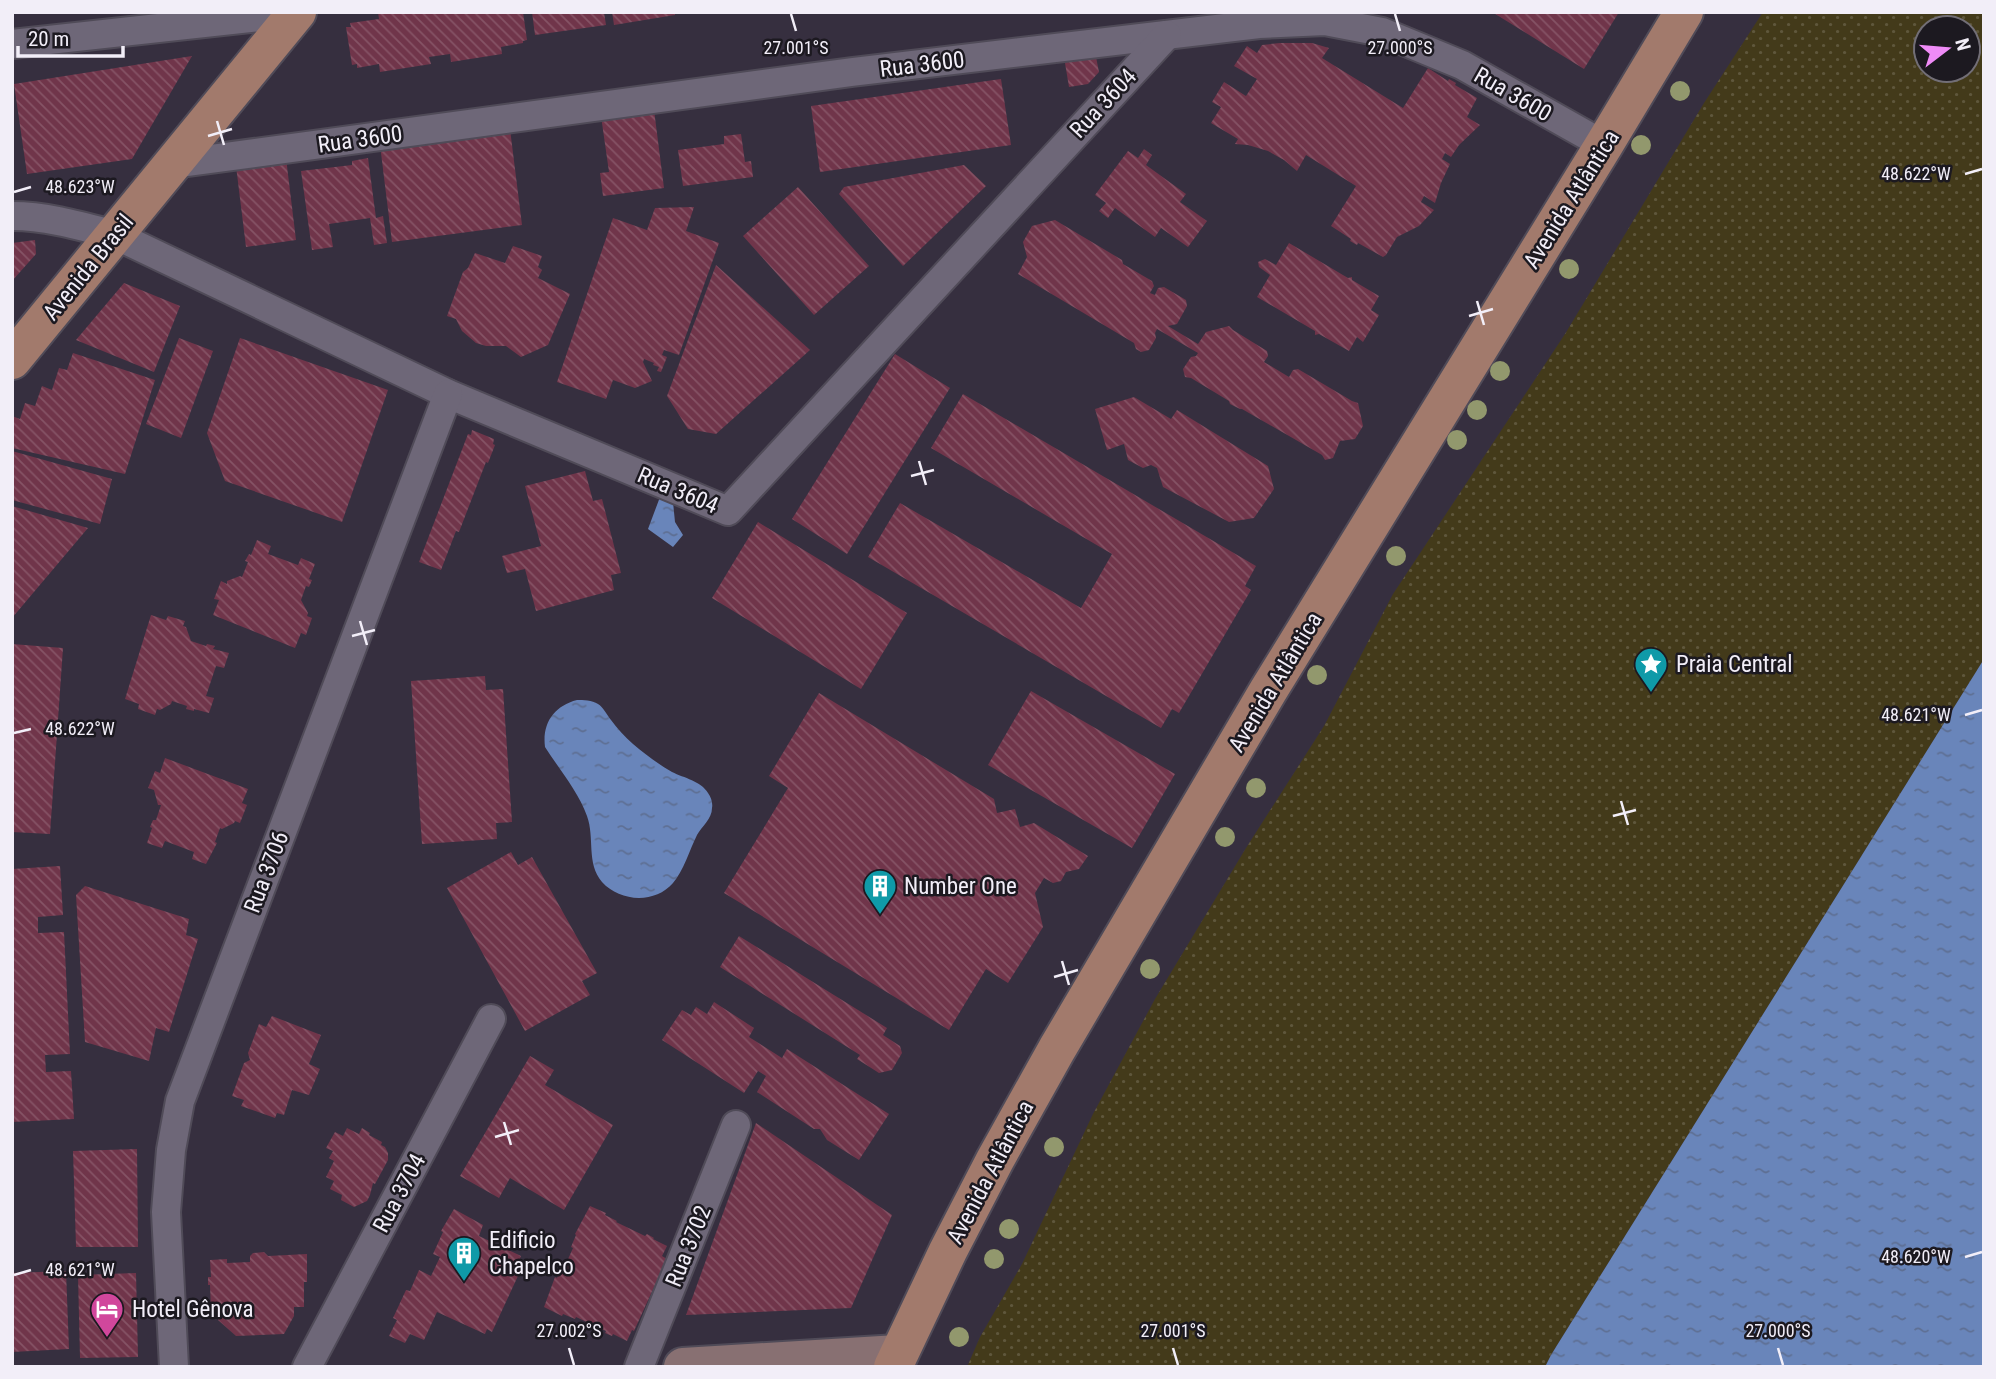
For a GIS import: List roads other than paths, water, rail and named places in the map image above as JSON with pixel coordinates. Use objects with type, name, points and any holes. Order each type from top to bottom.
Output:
[{"type":"main road","name":"Avenida Atlântica","points":[[896,1361],[989,1171],[1057,1049],[1268,691],[1684,12]]},
{"type":"main road","name":"Avenida Brasil","points":[[12,360],[296,13]]},
{"type":"main road","points":[[683,1367],[896,1361]]},
{"type":"street","points":[[12,44],[296,13]]},
{"type":"street","name":"Rua 3600","points":[[173,164],[852,72],[1259,24],[1325,21],[1382,32],[1462,65],[1604,145]]},
{"type":"street","name":"Rua 3604","points":[[12,216],[33,216],[115,235],[447,394],[728,511],[1167,35]]},
{"type":"street","name":"Rua 3706","points":[[174,1367],[166,1212],[171,1150],[180,1101],[447,394]]},
{"type":"street","name":"Rua 3704","points":[[307,1367],[491,1019]]},
{"type":"street","name":"Rua 3702","points":[[639,1367],[736,1125]]},
{"type":"water","points":[[660,497],[673,502],[675,522],[683,535],[673,547],[648,529]]},
{"type":"water","points":[[1984,659],[1984,1367],[1545,1367],[1551,1355]]},
{"type":"water","points":[[577,700],[598,704],[633,744],[667,769],[701,786],[711,798],[710,816],[697,835],[680,873],[666,890],[657,895],[638,898],[618,894],[609,889],[597,875],[592,859],[587,816],[545,747],[546,730],[551,717],[562,706]]},
{"type":"place","name":"Praia Central","points":[[1651,694]]},
{"type":"place","name":"Number One","points":[[880,916]]},
{"type":"place","name":"Edificio Chapelco","points":[[464,1283]]},
{"type":"place","name":"Hotel Gênova","points":[[107,1339]]}]
